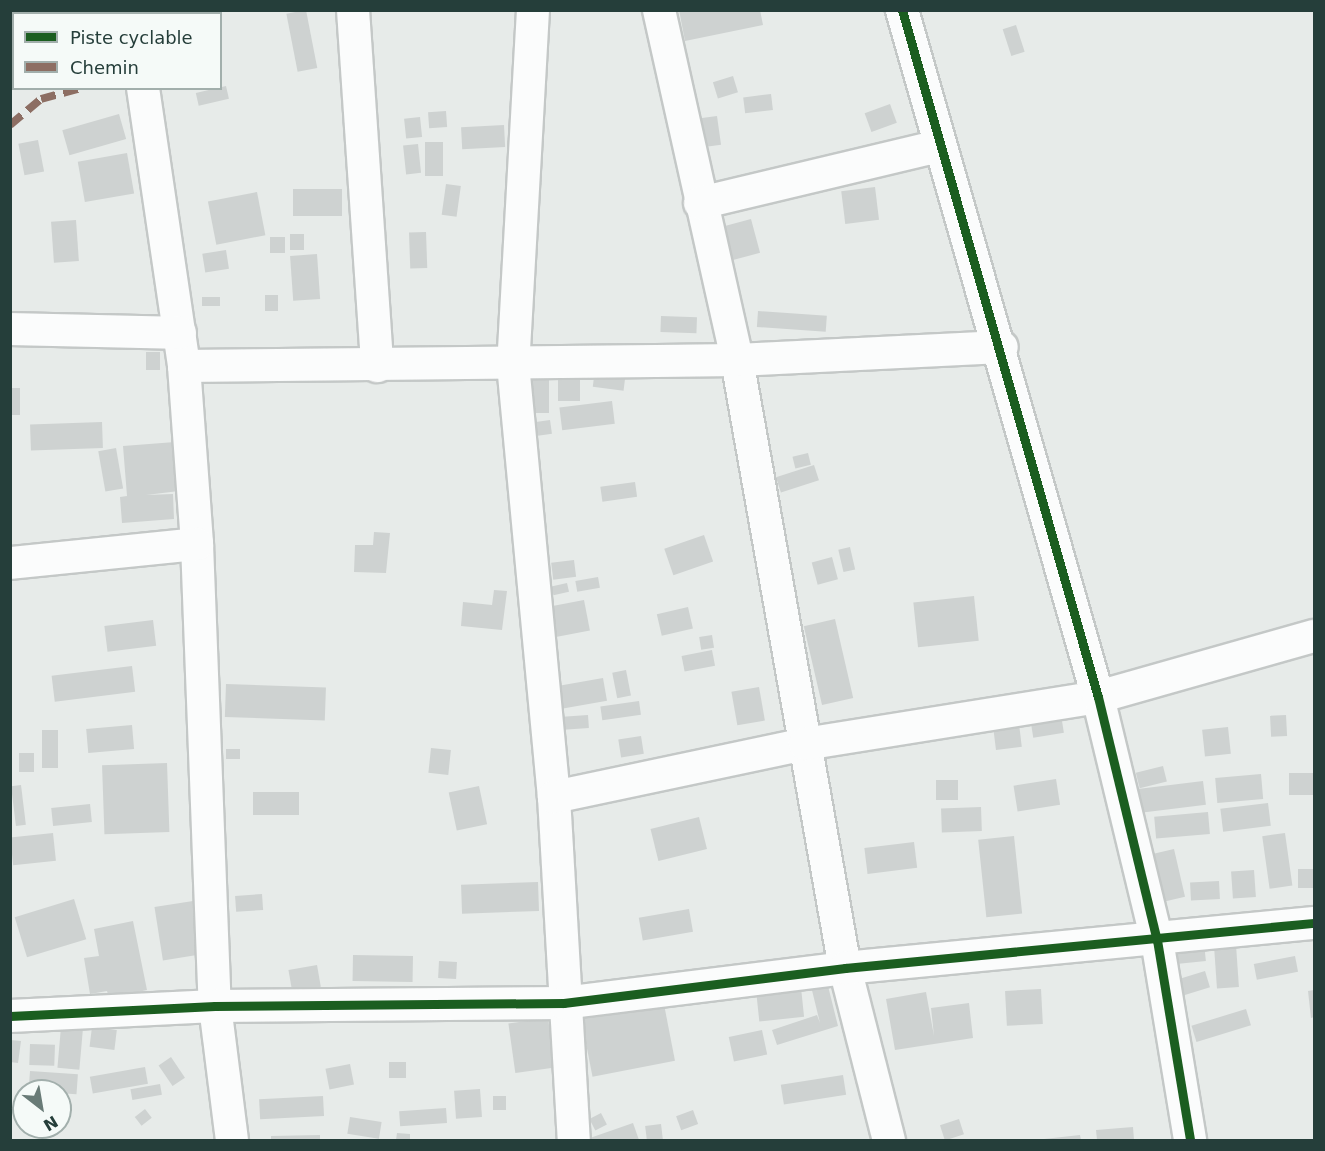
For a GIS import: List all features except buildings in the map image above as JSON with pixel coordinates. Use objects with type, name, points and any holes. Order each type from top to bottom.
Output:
[{"type":"street","points":[[353,10],[377,366]]},
{"type":"street","points":[[533,10],[513,364],[554,798],[564,1003],[574,1140]]},
{"type":"street","points":[[659,10],[700,203],[737,360],[845,968],[889,1140]]},
{"type":"street","points":[[902,10],[939,146],[1002,347],[1098,697],[1157,940],[1190,1140]]},
{"type":"street","points":[[143,90],[184,366],[197,544],[215,1006],[232,1140]]},
{"type":"street","points":[[700,203],[939,146]]},
{"type":"street","points":[[10,329],[180,333]]},
{"type":"street","points":[[184,366],[377,366],[737,360],[1002,347]]},
{"type":"street","points":[[10,563],[197,544]]},
{"type":"street","points":[[554,798],[805,744],[1098,697],[1314,636]]},
{"type":"street","points":[[10,1016],[215,1006],[564,1003],[845,968],[1157,940],[1314,923]]},
{"type":"marked path","points":[[10,125],[41,99],[74,90]]},
{"type":"cycle path","points":[[902,10],[1098,697],[1157,940],[1190,1140]]},
{"type":"cycle path","points":[[10,1016],[215,1006],[564,1003],[845,968],[1314,923]]}]
